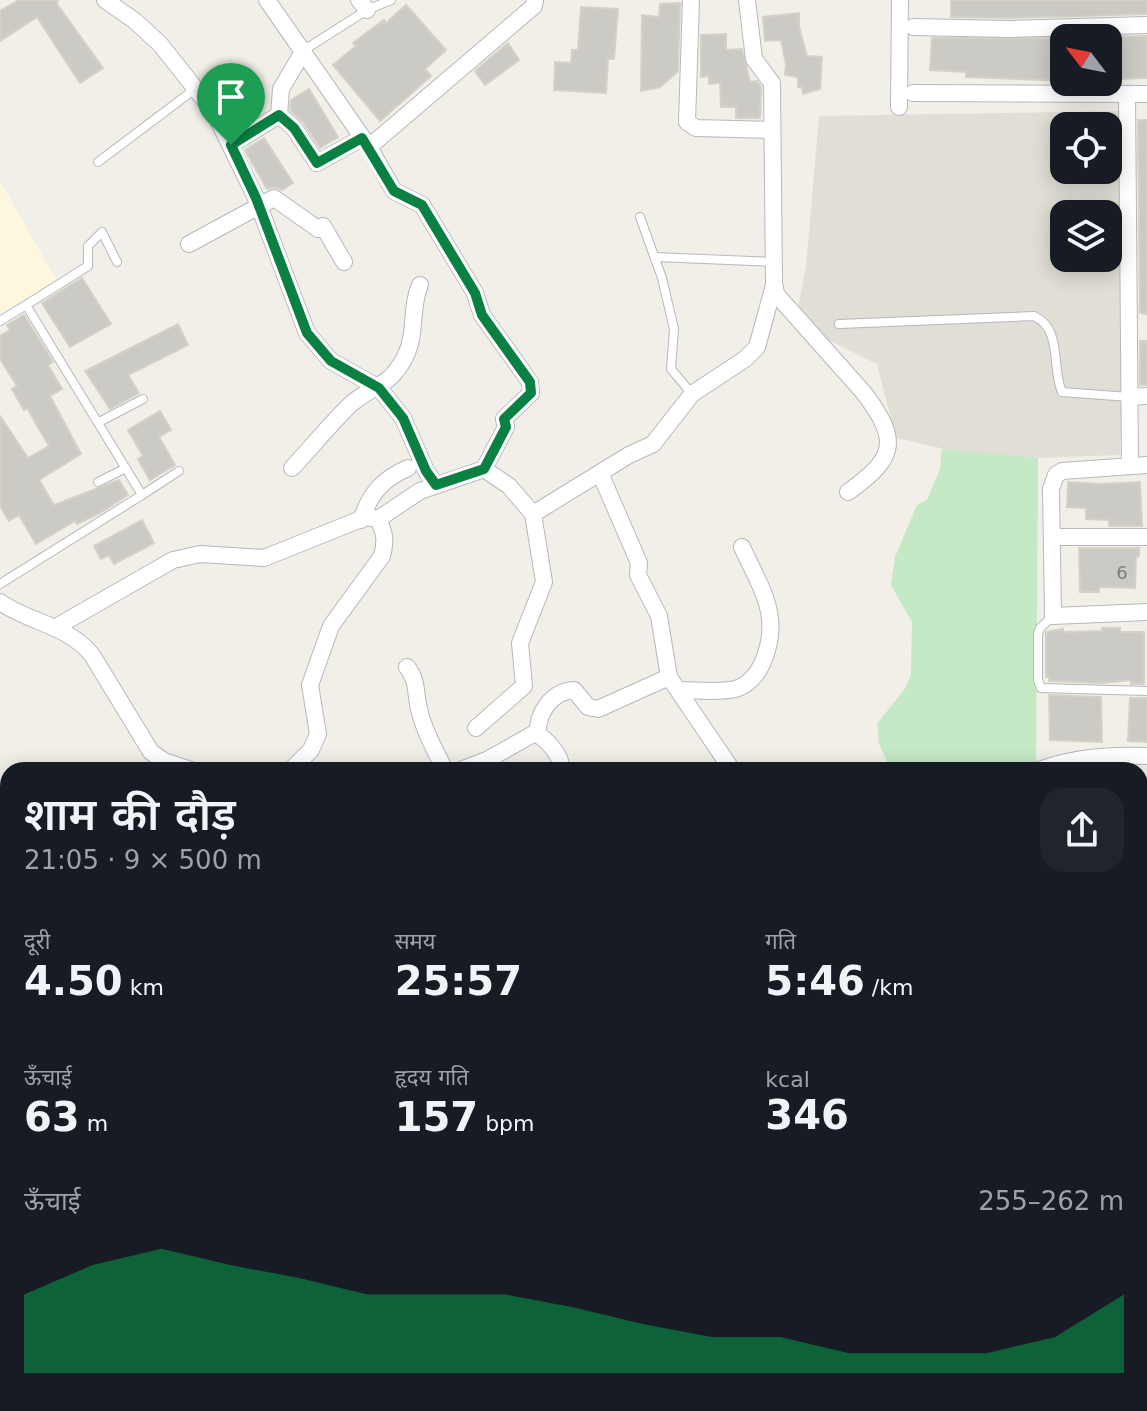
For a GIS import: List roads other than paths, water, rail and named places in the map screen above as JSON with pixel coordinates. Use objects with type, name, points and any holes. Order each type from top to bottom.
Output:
[{"type":"street","points":[[105,0],[160,44],[214,112],[258,206],[307,333],[331,361],[379,388],[403,418],[426,471],[436,485]]},
{"type":"street","points":[[267,0],[366,142],[394,191],[422,205],[475,293],[482,315],[530,382],[531,393],[504,419],[506,427],[484,469],[420,491],[378,519]]},
{"type":"street","points":[[279,115],[294,128],[317,163],[366,142],[509,29],[534,6],[535,0]]},
{"type":"street","points":[[691,0],[687,122],[696,128],[772,130]]},
{"type":"street","points":[[737,0],[750,0],[754,59],[772,83],[776,294],[864,393],[876,409],[888,440],[886,455],[879,468],[848,492]]},
{"type":"street","points":[[899,107],[900,0]]},
{"type":"street","points":[[913,27],[1009,29],[1147,25]]},
{"type":"street","points":[[279,115],[281,89],[304,50]]},
{"type":"street","points":[[913,93],[1147,94]]},
{"type":"street","points":[[1127,94],[1130,465]]},
{"type":"street","points":[[231,145],[279,115]]},
{"type":"street","points":[[189,244],[274,198],[318,229],[323,226],[344,262]]},
{"type":"street","points":[[533,514],[653,444],[692,394],[745,359],[757,347],[774,283]]},
{"type":"street","points":[[292,468],[352,404],[388,382],[405,357],[412,337],[420,285]]},
{"type":"street","points":[[1129,397],[1147,396]]},
{"type":"street","points":[[1147,465],[1069,470],[1056,475],[1051,489],[1053,616],[1147,612]]},
{"type":"street","points":[[361,520],[378,486],[393,474],[408,468]]},
{"type":"street","points":[[476,728],[524,686],[520,643],[544,582],[533,514],[509,486],[484,469]]},
{"type":"street","points":[[600,473],[639,563],[638,575],[659,616],[674,683],[727,762]]},
{"type":"street","points":[[56,627],[173,560],[200,554],[264,558],[371,516],[378,519],[384,532],[382,556],[331,626],[310,685],[318,734],[311,750],[299,762]]},
{"type":"street","points":[[1052,537],[1147,537]]},
{"type":"street","points":[[561,762],[538,733],[538,723],[543,710],[567,690],[574,690],[588,707],[598,709],[674,683],[733,689],[744,685],[763,661],[772,632],[769,606],[742,547]]},
{"type":"street","points":[[0,602],[74,636],[92,655],[158,762]]},
{"type":"street","points":[[407,667],[416,678],[423,721],[441,762]]},
{"type":"street","points":[[478,762],[538,733]]},
{"type":"street","points":[[1065,762],[1082,757],[1136,760]]},
{"type":"lane","points":[[304,50],[363,5],[391,0]]},
{"type":"lane","points":[[98,162],[196,88]]},
{"type":"lane","points":[[640,217],[662,278],[674,329],[671,369],[692,394]]},
{"type":"lane","points":[[0,321],[88,266],[88,246],[102,232],[117,262]]},
{"type":"lane","points":[[655,257],[774,262]]},
{"type":"lane","points":[[26,305],[142,495]]},
{"type":"lane","points":[[839,324],[1034,316],[1051,331],[1062,392],[1129,397]]},
{"type":"lane","points":[[99,422],[143,399]]},
{"type":"lane","points":[[98,482],[126,468]]},
{"type":"lane","points":[[0,584],[179,471]]},
{"type":"lane","points":[[1053,616],[1038,634],[1038,680],[1041,688],[1147,691]]}]
